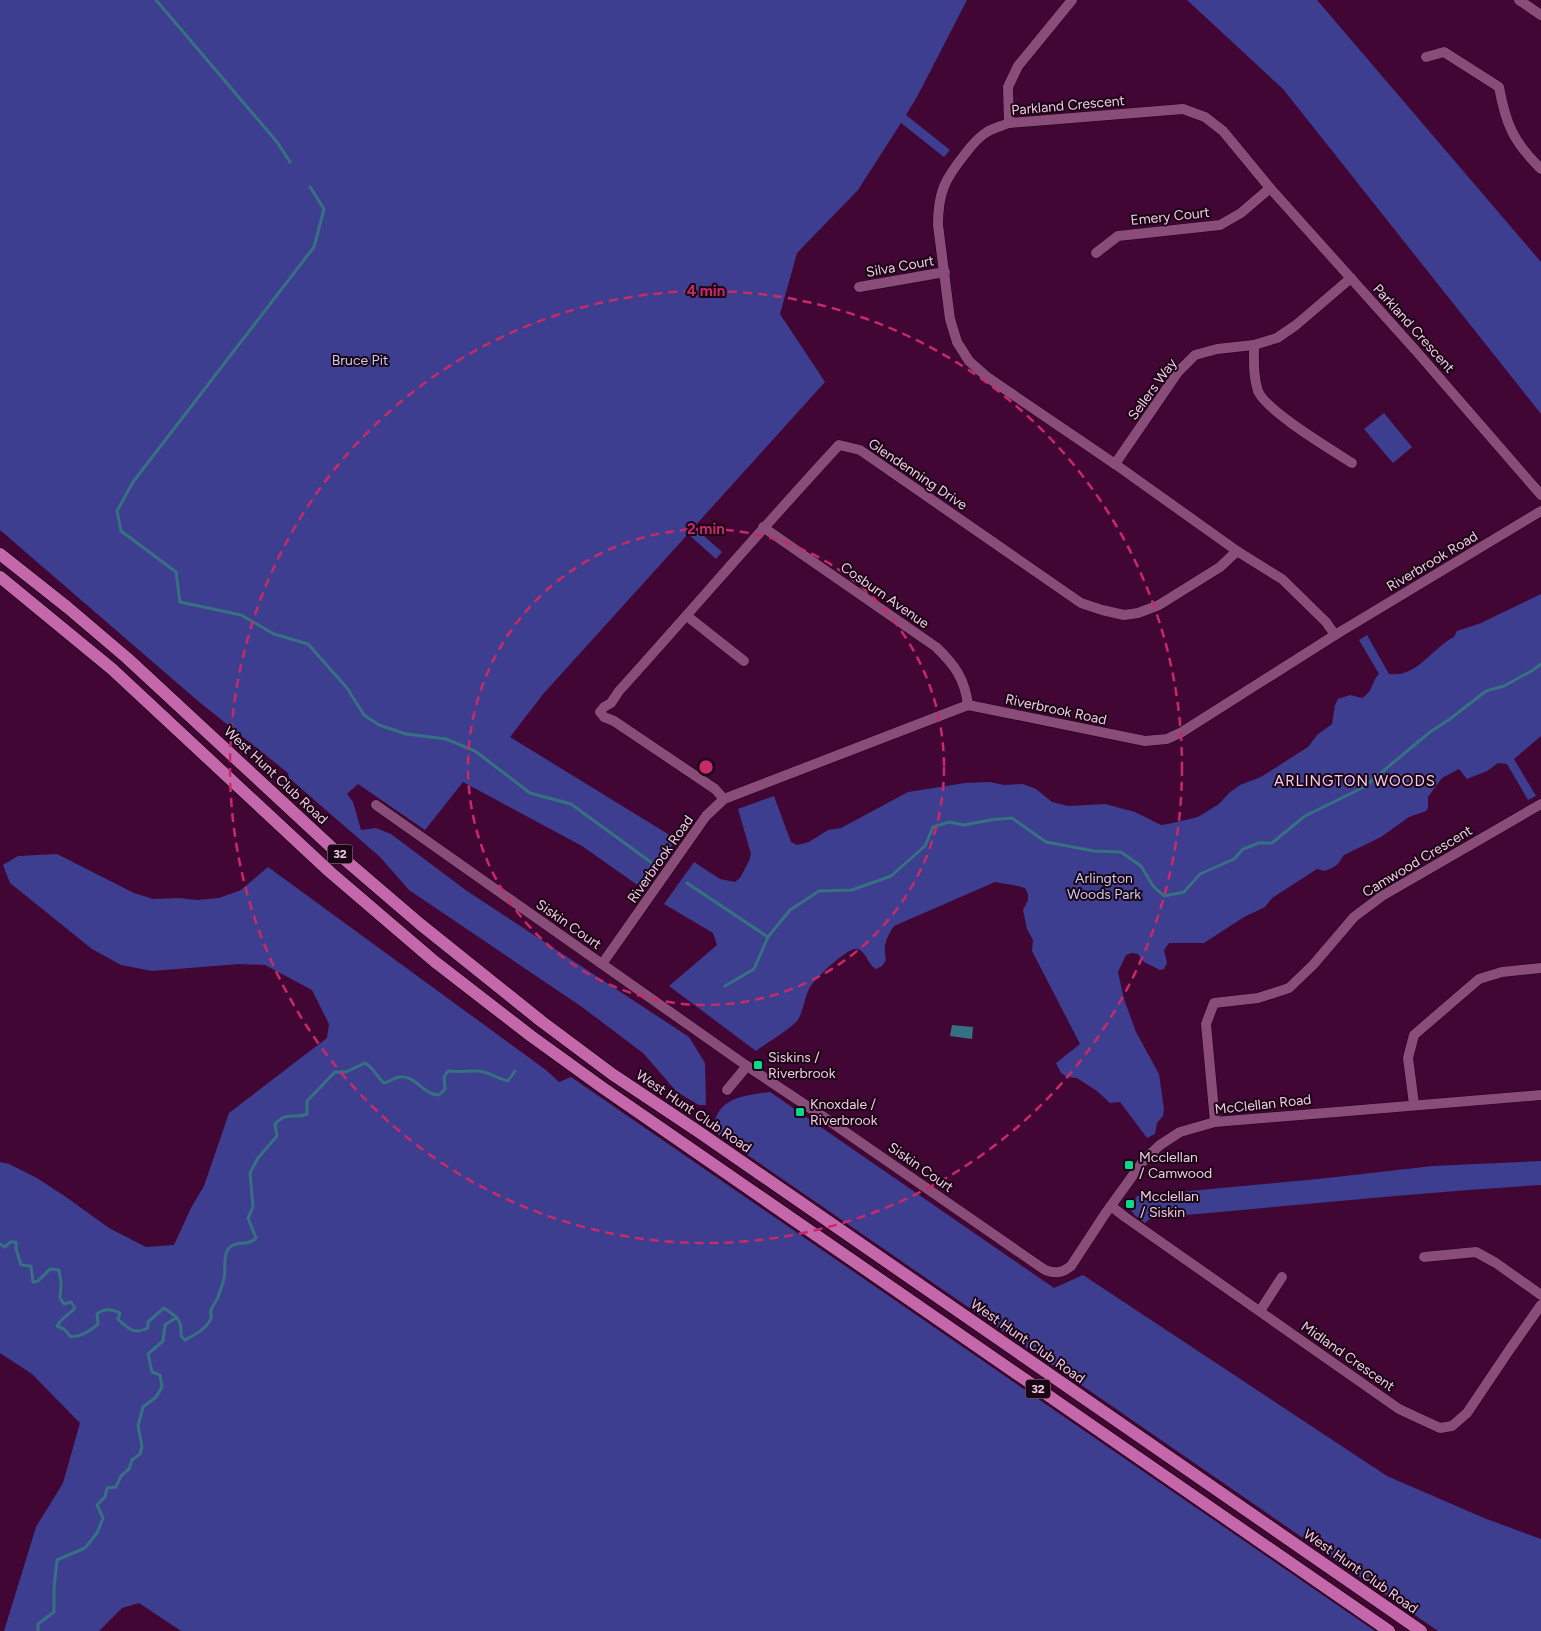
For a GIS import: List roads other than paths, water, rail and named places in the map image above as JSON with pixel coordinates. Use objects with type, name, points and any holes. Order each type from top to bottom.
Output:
[{"type":"main road","name":"West Hunt Club Road","points":[[0,554],[127,658],[337,852],[420,924],[541,1021],[612,1074],[707,1137],[1421,1631]]},
{"type":"main road","name":"32","points":[[0,577],[112,669],[360,898],[455,978],[530,1036],[634,1110],[1389,1631]]},
{"type":"street","points":[[1009,123],[1008,87],[1018,66],[1072,0]]},
{"type":"street","points":[[1519,0],[1541,15]]},
{"type":"street","points":[[1426,57],[1444,52],[1498,87],[1505,117],[1515,139],[1528,157],[1541,169]]},
{"type":"street","name":"Parkland Crescent","points":[[1335,635],[1326,622],[1282,579],[1237,551],[1115,464],[986,378],[969,361],[956,342],[950,319],[938,225],[938,211],[947,177],[974,143],[986,132],[1009,123],[1183,109],[1205,117],[1223,131],[1270,188],[1417,352],[1541,495]]},
{"type":"street","name":"Emery Court","points":[[1096,253],[1118,236],[1220,225],[1241,213],[1270,188]]},
{"type":"street","name":"Silva Court","points":[[860,287],[945,272]]},
{"type":"street","name":"Sellers Way","points":[[1115,464],[1178,372],[1195,355],[1216,349],[1254,345],[1277,338],[1296,325],[1351,278]]},
{"type":"street","points":[[1254,345],[1253,370],[1259,392],[1274,410],[1352,463]]},
{"type":"street","name":"Glendenning Drive","points":[[724,799],[715,789],[614,720],[604,717],[600,712],[604,706],[611,703],[619,691],[687,616],[763,527],[839,444],[860,450],[1081,603],[1102,610],[1124,615],[1138,613],[1159,605],[1220,567],[1237,551]]},
{"type":"street","name":"Riverbrook Road","points":[[602,964],[706,816],[724,799],[968,705],[1145,742],[1167,739],[1182,732],[1335,635],[1541,511]]},
{"type":"street","name":"Cosburn Avenue","points":[[763,527],[936,647],[952,662],[967,691],[968,705]]},
{"type":"street","points":[[687,616],[744,661]]},
{"type":"street","name":"Siskin Court","points":[[376,805],[746,1066],[825,1118],[1045,1270],[1055,1274]]},
{"type":"street","name":"Camwood Crescent","points":[[1215,1122],[1206,1024],[1214,1004],[1258,998],[1289,988],[1313,965],[1354,917],[1382,896],[1540,809]]},
{"type":"street","points":[[1414,1104],[1408,1058],[1414,1035],[1479,979],[1502,972],[1541,968]]},
{"type":"street","points":[[727,1090],[746,1066]]},
{"type":"street","name":"McClellan Road","points":[[1055,1274],[1071,1266],[1144,1160],[1160,1145],[1180,1132],[1215,1122],[1414,1104],[1541,1095]]},
{"type":"street","name":"Midland Crescent","points":[[1111,1206],[1400,1409],[1440,1428],[1452,1426],[1467,1413],[1541,1305]]},
{"type":"street","points":[[1424,1258],[1476,1252],[1496,1263],[1541,1295]]},
{"type":"street","points":[[1260,1311],[1282,1277]]},
{"type":"water","points":[[952,1025],[973,1027],[972,1039],[950,1036]]},
{"type":"waterway","points":[[156,0],[277,142],[290,162]]},
{"type":"waterway","points":[[310,187],[324,209],[314,247],[133,482],[117,511],[121,531],[176,572],[180,602],[241,615],[274,634],[308,644],[347,688],[364,715],[379,725],[406,734],[446,739],[475,751],[530,793],[571,804],[652,863]]},
{"type":"waterway","points":[[725,986],[754,969],[768,937],[790,910],[819,891],[852,890],[891,876],[925,846],[933,827],[949,822],[964,825],[1012,818],[1046,842],[1094,851],[1121,852],[1141,866],[1153,886],[1164,896],[1184,892],[1200,874],[1234,859],[1243,849],[1259,843],[1272,843],[1305,816],[1364,787],[1430,732],[1486,691],[1504,686],[1541,664]]},
{"type":"waterway","points":[[687,883],[768,937]]},
{"type":"waterway","points":[[0,1244],[5,1247],[10,1242],[16,1242],[21,1265],[31,1266],[33,1282],[38,1281],[50,1269],[59,1270],[61,1283],[60,1298],[64,1304],[71,1302],[75,1308],[57,1326],[64,1329],[71,1337],[83,1334],[95,1327],[98,1324],[97,1314],[105,1310],[120,1313],[118,1319],[128,1328],[139,1331],[148,1328],[148,1322],[164,1308],[178,1319],[181,1326],[181,1336],[185,1340],[196,1334],[211,1318],[211,1310],[224,1280],[227,1251],[233,1245],[249,1242],[256,1238],[248,1218],[253,1207],[250,1173],[258,1158],[277,1136],[275,1124],[287,1116],[307,1114],[307,1101],[335,1072],[346,1072],[365,1063],[371,1067],[384,1083],[399,1077],[405,1077],[428,1092],[439,1095],[445,1089],[444,1077],[448,1071],[481,1071],[508,1081],[515,1071]]},
{"type":"waterway","points":[[38,1631],[38,1624],[54,1612],[57,1560],[85,1548],[97,1533],[103,1518],[97,1505],[105,1497],[107,1488],[116,1487],[121,1476],[129,1469],[132,1460],[140,1454],[142,1446],[138,1426],[143,1407],[156,1397],[162,1387],[160,1375],[152,1372],[148,1354],[163,1341],[165,1325],[177,1317]]},
{"type":"place","name":"Siskins / Riverbrook","points":[[758,1065]]},
{"type":"place","name":"Knoxdale / Riverbrook","points":[[800,1112]]},
{"type":"place","name":"Mcclellan / Camwood","points":[[1129,1165]]},
{"type":"place","name":"Mcclellan / Siskin","points":[[1130,1204]]},
{"type":"district","name":"ARLINGTON WOODS","points":[[1355,781]]},
{"type":"park label","name":"Bruce Pit","points":[[360,360]]},
{"type":"park label","name":"Arlington Woods Park","points":[[1104,886]]}]
